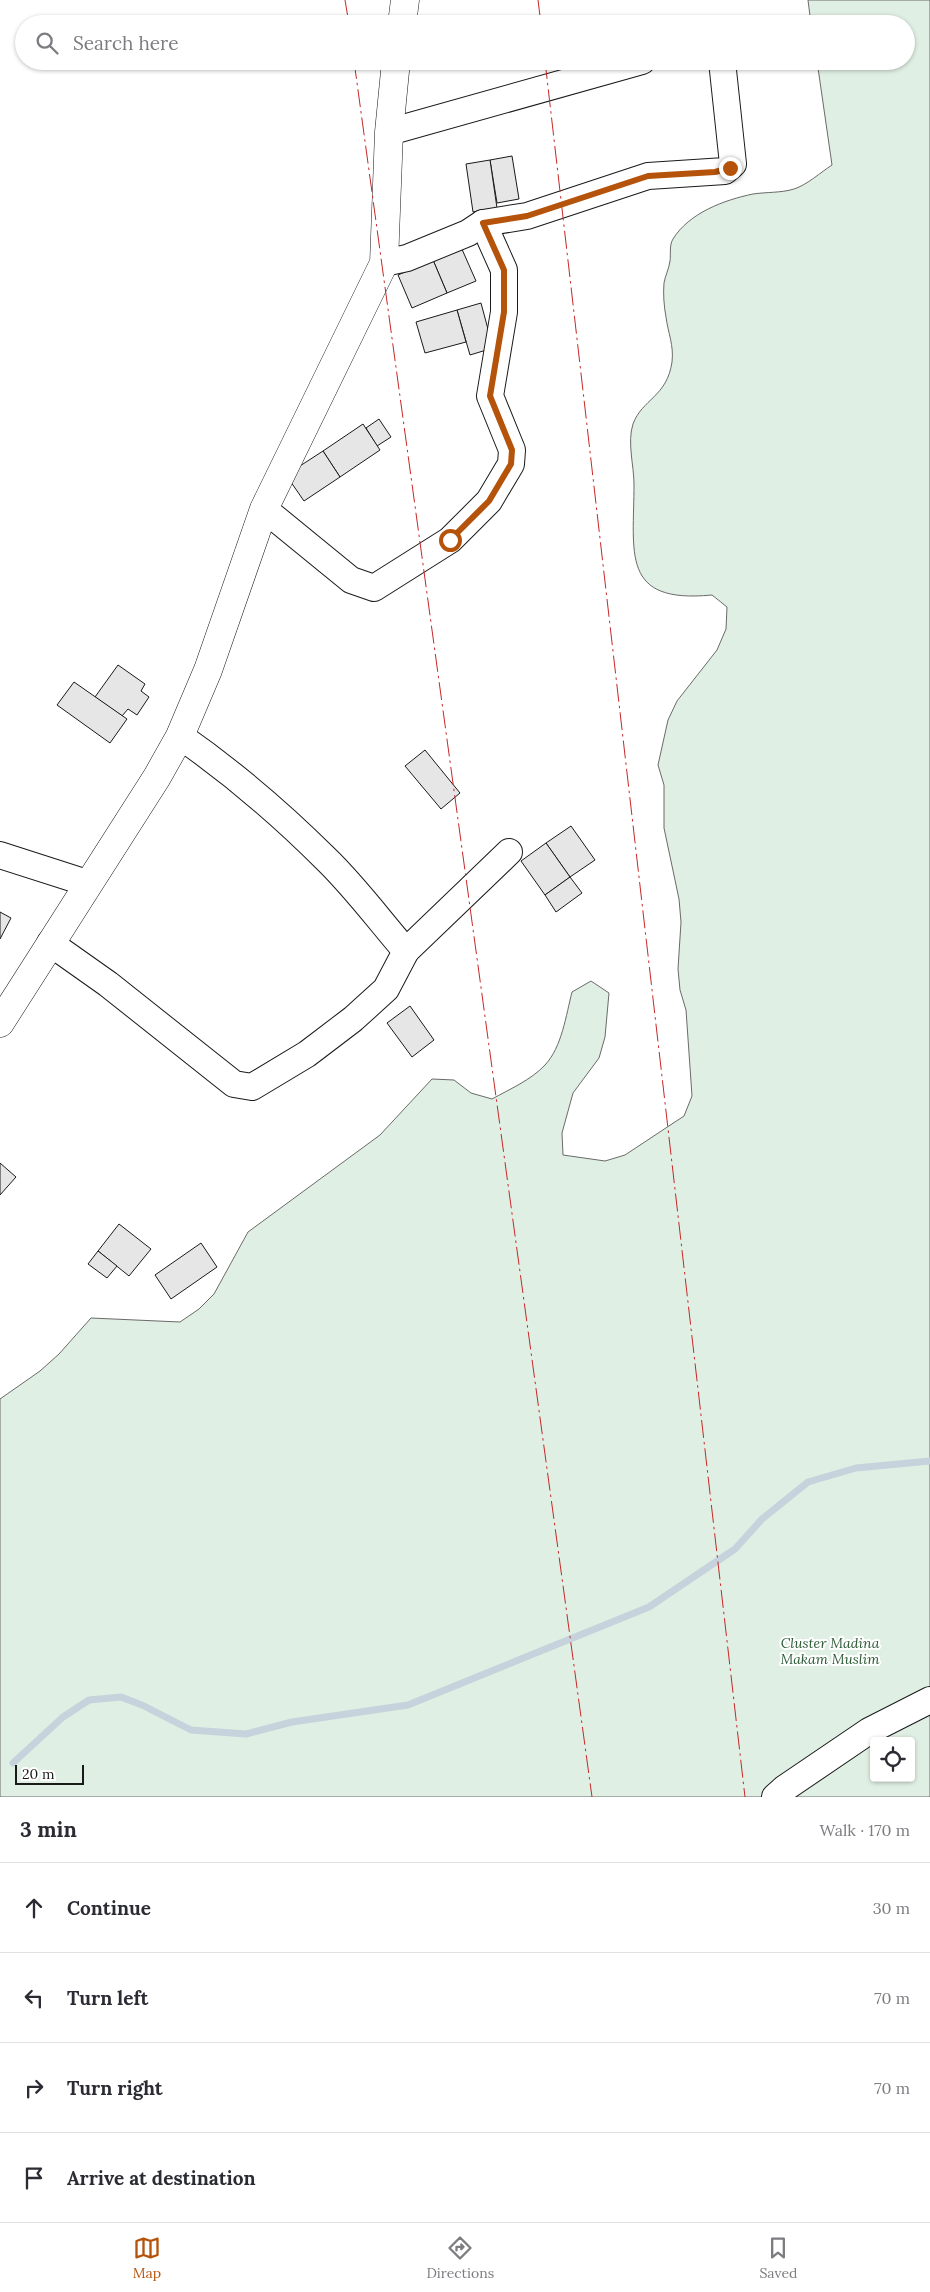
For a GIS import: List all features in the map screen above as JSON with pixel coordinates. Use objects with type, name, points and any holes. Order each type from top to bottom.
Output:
[{"type":"main road","points":[[403,15],[405,0]]},
{"type":"main road","points":[[0,1023],[87,883],[157,777],[180,736],[208,670],[264,509],[384,263],[389,132],[395,70]]},
{"type":"street","points":[[389,132],[610,70]]},
{"type":"street","points":[[384,263],[408,258],[468,233],[483,223],[527,216],[648,176],[715,172],[730,168],[733,164],[723,70]]},
{"type":"street","points":[[264,509],[351,580],[374,588],[450,540],[489,501],[511,464],[512,450],[490,396],[504,312],[504,270],[483,223]]},
{"type":"street","points":[[180,736],[237,777],[328,860],[406,952]]},
{"type":"street","points":[[50,943],[108,984],[234,1084],[252,1087],[307,1054],[360,1013],[386,989],[397,973],[406,952],[510,852]]},
{"type":"street","points":[[0,855],[87,883]]},
{"type":"street","points":[[775,1797],[785,1788],[869,1731],[930,1700]]},
{"type":"green space","name":"Cluster Madina Makam Muslim","points":[[808,0],[930,0],[930,1797],[0,1797],[0,1399],[40,1371],[59,1354],[91,1318],[180,1322],[199,1309],[214,1294],[248,1232],[380,1135],[432,1079],[454,1080],[471,1093],[492,1099],[533,1075],[545,1065],[556,1049],[563,1030],[572,992],[591,981],[609,993],[605,1037],[599,1058],[573,1093],[562,1133],[563,1155],[605,1161],[625,1155],[684,1116],[692,1096],[686,1010],[680,990],[678,969],[681,922],[679,899],[664,828],[664,785],[658,765],[668,720],[677,701],[717,650],[726,629],[727,607],[712,595],[682,596],[661,591],[647,582],[638,569],[634,552],[634,484],[631,431],[637,416],[665,383],[672,362],[664,291],[673,239],[688,222],[719,204],[753,194],[794,189],[832,165],[818,70],[915,70],[915,15],[810,15]]},
{"type":"building","points":[[512,156],[519,199],[497,203],[490,160]]},
{"type":"building","points":[[490,160],[497,208],[473,212],[466,164]]},
{"type":"building","points":[[461,247],[476,281],[447,293],[433,260]]},
{"type":"building","points":[[433,260],[447,293],[412,308],[398,275]]},
{"type":"building","points":[[481,303],[493,348],[470,355],[457,310]]},
{"type":"building","points":[[457,310],[466,342],[425,353],[416,322]]},
{"type":"building","points":[[379,419],[391,437],[377,446],[366,428]]},
{"type":"building","points":[[363,424],[380,450],[340,477],[323,451]]},
{"type":"building","points":[[323,451],[340,477],[304,501],[286,475]]},
{"type":"building","points":[[118,665],[145,684],[141,691],[149,697],[137,715],[128,709],[122,716],[95,697]]},
{"type":"building","points":[[74,682],[127,719],[110,743],[57,705]]},
{"type":"building","points":[[425,750],[460,793],[441,809],[405,766]]},
{"type":"building","points":[[571,826],[595,860],[570,877],[546,843]]},
{"type":"building","points":[[546,843],[570,877],[545,895],[521,861]]},
{"type":"building","points":[[570,877],[582,893],[556,912],[545,895]]},
{"type":"building","points":[[0,912],[11,918],[0,939]]},
{"type":"building","points":[[410,1006],[434,1040],[412,1057],[387,1023]]},
{"type":"building","points":[[0,1163],[16,1177],[0,1195]]},
{"type":"building","points":[[119,1224],[151,1249],[129,1276],[98,1251]]},
{"type":"building","points":[[201,1243],[217,1267],[171,1299],[155,1275]]},
{"type":"building","points":[[98,1251],[117,1266],[107,1278],[88,1264]]},
{"type":"waterway","points":[[13,1763],[63,1717],[89,1700],[121,1697],[142,1705],[191,1730],[246,1734],[292,1722],[408,1705],[649,1607],[735,1549],[762,1519],[808,1482],[856,1468],[930,1461]]},
{"type":"power","points":[[345,0],[348,15]]},
{"type":"power","points":[[538,0],[540,15]]},
{"type":"power","points":[[355,70],[592,1797]]},
{"type":"power","points":[[546,70],[745,1797]]},
{"type":"route","points":[[450,540],[489,501],[511,464],[512,450],[490,396],[504,312],[504,270],[483,223],[527,216],[648,176],[726,171],[730,168]]}]
